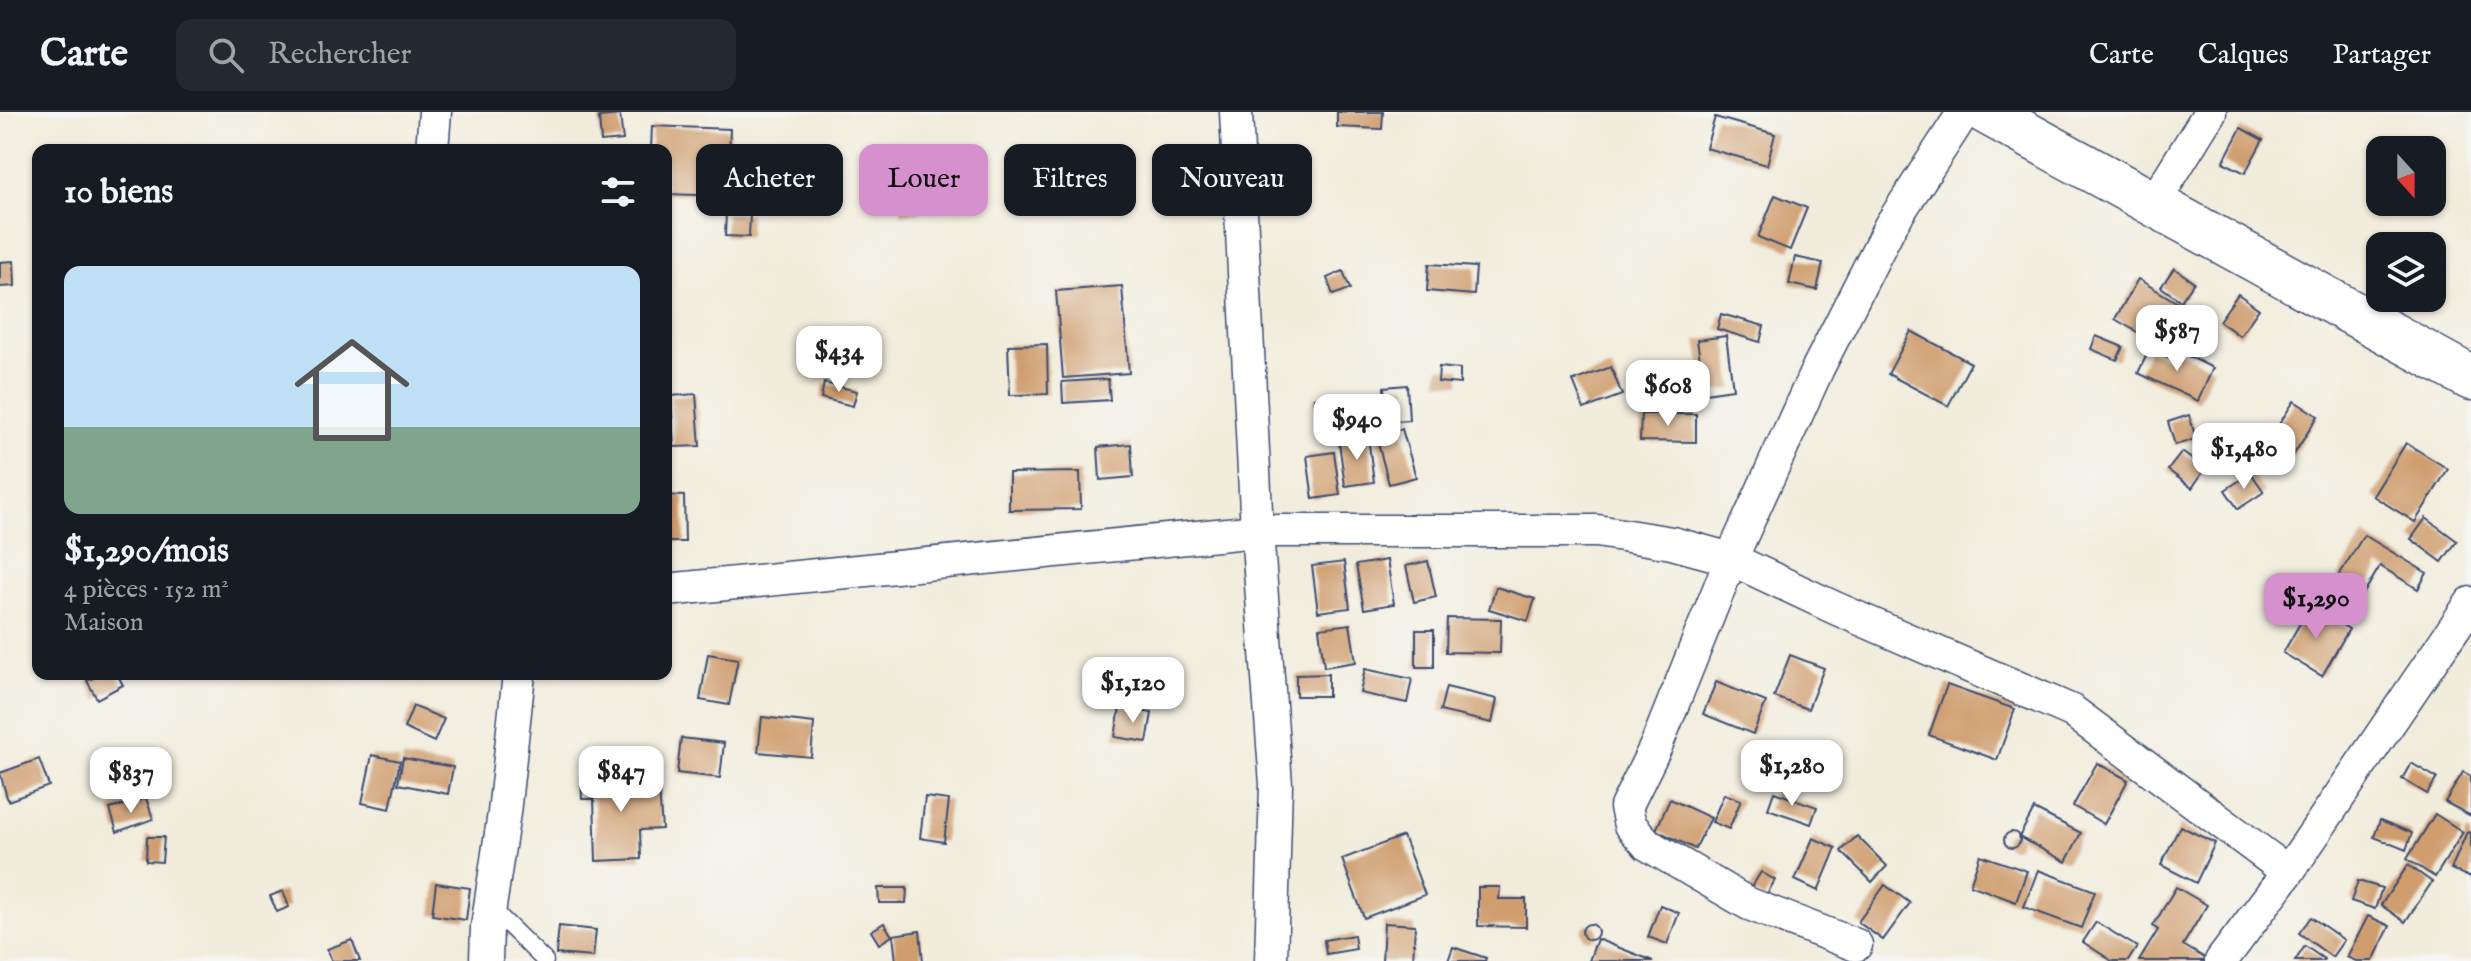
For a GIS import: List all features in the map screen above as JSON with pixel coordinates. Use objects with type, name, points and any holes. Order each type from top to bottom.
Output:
[{"type":"street","points":[[432,144],[435,112]]},
{"type":"street","points":[[1236,112],[1257,531],[1276,784],[1271,961]]},
{"type":"street","points":[[1856,945],[1749,904],[1648,845],[1630,825],[1626,807],[1656,746],[1731,559],[1818,368],[1890,226],[1964,112]]},
{"type":"street","points":[[1986,112],[2471,378]]},
{"type":"street","points":[[2153,204],[2210,112]]},
{"type":"street","points":[[672,589],[1257,531],[1597,531],[1672,543],[1731,559],[1835,608],[2072,711],[2288,872]]},
{"type":"street","points":[[2221,961],[2288,872],[2471,603]]},
{"type":"street","points":[[486,961],[518,680]]},
{"type":"lane","points":[[490,907],[545,961]]},
{"type":"building","points":[[1337,112],[1383,112],[1382,129],[1337,127]]},
{"type":"building","points":[[620,115],[623,140],[601,142],[599,117]]},
{"type":"building","points":[[1715,117],[1775,134],[1767,165],[1706,148]]},
{"type":"building","points":[[652,126],[730,129],[730,144],[696,144],[696,195],[672,194],[672,144],[651,144]]},
{"type":"building","points":[[2241,128],[2263,140],[2245,173],[2223,162]]},
{"type":"building","points":[[1775,195],[1807,208],[1790,250],[1758,237]]},
{"type":"building","points":[[726,216],[750,216],[749,237],[725,236]]},
{"type":"building","points":[[1795,257],[1823,263],[1817,290],[1789,284]]},
{"type":"building","points":[[14,261],[15,286],[0,287],[0,262]]},
{"type":"building","points":[[1429,264],[1476,267],[1474,295],[1427,291]]},
{"type":"building","points":[[2174,268],[2194,282],[2181,301],[2161,287]]},
{"type":"building","points":[[1343,271],[1350,289],[1333,295],[1327,278]]},
{"type":"building","points":[[2138,279],[2178,303],[2154,342],[2115,319]]},
{"type":"building","points":[[1122,286],[1129,373],[1063,378],[1056,291]]},
{"type":"building","points":[[2238,294],[2259,309],[2240,336],[2219,321]]},
{"type":"building","points":[[1721,314],[1764,326],[1760,342],[1717,329]]},
{"type":"building","points":[[1911,331],[1971,363],[1948,406],[1888,374]]},
{"type":"building","points":[[1726,336],[1733,389],[1705,393],[1697,340]]},
{"type":"building","points":[[2096,336],[2123,347],[2117,360],[2091,349]]},
{"type":"building","points":[[813,343],[860,345],[858,375],[812,373]]},
{"type":"building","points":[[1047,344],[1048,394],[1010,395],[1008,345]]},
{"type":"building","points":[[2174,349],[2213,368],[2198,401],[2138,373],[2149,350],[2170,359]]},
{"type":"building","points":[[1439,367],[1460,369],[1460,384],[1438,382]]},
{"type":"building","points":[[1611,367],[1622,395],[1584,409],[1573,381]]},
{"type":"building","points":[[1108,379],[1110,400],[1063,403],[1062,382]]},
{"type":"building","points":[[824,383],[857,391],[853,406],[821,398]]},
{"type":"building","points":[[1407,385],[1409,420],[1386,422],[1384,387]]},
{"type":"building","points":[[696,394],[700,446],[674,447],[672,396]]},
{"type":"building","points":[[1334,394],[1340,429],[1320,433],[1314,398]]},
{"type":"building","points":[[2294,401],[2318,416],[2289,462],[2265,446]]},
{"type":"building","points":[[1641,414],[1696,414],[1696,442],[1640,441]]},
{"type":"building","points":[[2189,415],[2196,439],[2175,445],[2168,422]]},
{"type":"building","points":[[1402,429],[1416,477],[1389,484],[1376,436]]},
{"type":"building","points":[[1368,437],[1374,482],[1345,486],[1339,442]]},
{"type":"building","points":[[2406,443],[2448,469],[2415,522],[2373,496]]},
{"type":"building","points":[[1131,444],[1133,477],[1100,480],[1098,447]]},
{"type":"building","points":[[1334,452],[1340,495],[1313,499],[1307,456]]},
{"type":"building","points":[[2182,452],[2205,469],[2192,488],[2168,470]]},
{"type":"building","points":[[1080,472],[1081,509],[1009,510],[1009,473]]},
{"type":"building","points":[[2251,473],[2264,492],[2238,509],[2225,490]]},
{"type":"building","points":[[672,495],[684,496],[685,542],[672,542]]},
{"type":"building","points":[[2426,518],[2457,541],[2442,562],[2411,539]]},
{"type":"building","points":[[2364,535],[2427,573],[2418,589],[2380,566],[2364,593],[2338,577]]},
{"type":"building","points":[[1387,560],[1394,604],[1364,609],[1356,565]]},
{"type":"building","points":[[1428,561],[1436,597],[1414,602],[1406,566]]},
{"type":"building","points":[[1344,562],[1350,608],[1318,612],[1312,566]]},
{"type":"building","points":[[1496,587],[1535,599],[1528,621],[1489,609]]},
{"type":"building","points":[[2310,606],[2349,629],[2322,676],[2283,653]]},
{"type":"building","points":[[1447,618],[1501,619],[1500,653],[1446,652]]},
{"type":"building","points":[[1350,624],[1356,662],[1324,667],[1319,628]]},
{"type":"building","points":[[1416,630],[1434,630],[1434,667],[1416,667]]},
{"type":"building","points":[[708,654],[738,659],[729,705],[700,700]]},
{"type":"building","points":[[1790,655],[1824,668],[1808,709],[1774,697]]},
{"type":"building","points":[[1365,669],[1412,679],[1407,703],[1360,693]]},
{"type":"building","points":[[1328,674],[1328,696],[1296,696],[1296,675]]},
{"type":"building","points":[[120,680],[123,685],[97,699],[87,681]]},
{"type":"building","points":[[1716,682],[1766,702],[1753,734],[1703,714]]},
{"type":"building","points":[[1947,685],[2015,709],[1997,760],[1929,735]]},
{"type":"building","points":[[1446,687],[1497,699],[1492,723],[1440,711]]},
{"type":"building","points":[[413,706],[444,719],[434,742],[404,728]]},
{"type":"building","points":[[1120,707],[1152,713],[1147,742],[1115,737]]},
{"type":"building","points":[[762,717],[814,723],[811,757],[758,752]]},
{"type":"building","points":[[681,738],[724,743],[720,778],[677,773]]},
{"type":"building","points":[[372,755],[400,761],[390,809],[362,803]]},
{"type":"building","points":[[403,758],[453,767],[448,794],[398,784]]},
{"type":"building","points":[[39,759],[49,786],[8,801],[0,773]]},
{"type":"building","points":[[2097,763],[2128,780],[2104,824],[2073,806]]},
{"type":"building","points":[[2411,763],[2437,778],[2427,794],[2402,779]]},
{"type":"building","points":[[638,772],[638,791],[659,790],[662,829],[640,830],[641,859],[596,861],[594,799],[582,799],[581,775]]},
{"type":"building","points":[[2463,772],[2471,776],[2471,816],[2445,802]]},
{"type":"building","points":[[1774,792],[1817,807],[1811,824],[1768,809]]},
{"type":"building","points":[[1724,794],[1741,800],[1729,829],[1712,822]]},
{"type":"building","points":[[925,797],[949,800],[944,842],[920,838]]},
{"type":"building","points":[[146,798],[153,819],[117,832],[110,809]]},
{"type":"building","points":[[1670,799],[1711,818],[1695,849],[1656,830]]},
{"type":"building","points":[[2034,809],[2081,833],[2066,862],[2019,837]]},
{"type":"building","points":[[2435,814],[2463,832],[2435,877],[2407,859]]},
{"type":"building","points":[[2380,820],[2412,833],[2406,850],[2374,837]]},
{"type":"building","points":[[2180,826],[2215,843],[2196,883],[2161,865]]},
{"type":"building","points":[[2012,832],[2020,840],[2012,848],[2004,840]]},
{"type":"building","points":[[2467,832],[2471,833],[2471,878],[2451,869]]},
{"type":"building","points":[[1403,836],[1425,895],[1364,918],[1342,859]]},
{"type":"building","points":[[1857,836],[1887,866],[1872,882],[1841,851]]},
{"type":"building","points":[[147,837],[164,837],[162,862],[146,861]]},
{"type":"building","points":[[1813,838],[1836,848],[1818,891],[1795,880]]},
{"type":"building","points":[[1980,855],[2027,871],[2016,902],[1970,885]]},
{"type":"building","points":[[2408,865],[2432,882],[2405,922],[2381,905]]},
{"type":"building","points":[[2038,870],[2095,891],[2081,928],[2024,907]]},
{"type":"building","points":[[1761,872],[1775,880],[1764,899],[1749,891]]},
{"type":"building","points":[[2358,881],[2382,888],[2375,909],[2351,901]]},
{"type":"building","points":[[436,883],[470,888],[466,920],[432,915]]},
{"type":"building","points":[[1885,885],[1910,903],[1883,940],[1858,922]]},
{"type":"building","points":[[1478,887],[1500,887],[1499,899],[1526,899],[1526,927],[1478,926]]},
{"type":"building","points":[[2176,887],[2207,905],[2183,945],[2210,961],[2139,961],[2158,930],[2153,926]]},
{"type":"building","points":[[878,888],[907,888],[906,903],[879,903]]},
{"type":"building","points":[[283,891],[289,907],[277,912],[270,896]]},
{"type":"building","points":[[1660,905],[1679,913],[1667,944],[1648,937]]},
{"type":"building","points":[[2368,916],[2390,926],[2373,961],[2356,961],[2347,957]]},
{"type":"building","points":[[2311,917],[2344,940],[2332,957],[2299,933]]},
{"type":"building","points":[[2096,922],[2137,947],[2128,961],[2112,961],[2083,942]]},
{"type":"building","points":[[884,923],[892,936],[879,944],[871,931]]},
{"type":"building","points":[[1384,923],[1415,925],[1413,961],[1382,961]]},
{"type":"building","points":[[1587,924],[1593,924],[1598,932],[1596,938],[1587,940],[1582,935],[1582,929]]},
{"type":"building","points":[[559,926],[596,930],[593,957],[556,954]]},
{"type":"building","points":[[920,931],[923,961],[896,961],[893,935]]},
{"type":"building","points":[[1354,935],[1356,949],[1326,954],[1324,940]]},
{"type":"building","points":[[1597,939],[1653,961],[1589,961]]},
{"type":"building","points":[[352,940],[360,961],[332,961],[327,949]]},
{"type":"building","points":[[2305,946],[2324,959],[2323,961],[2295,961]]},
{"type":"building","points":[[1453,947],[1486,958],[1485,961],[1448,961]]}]
